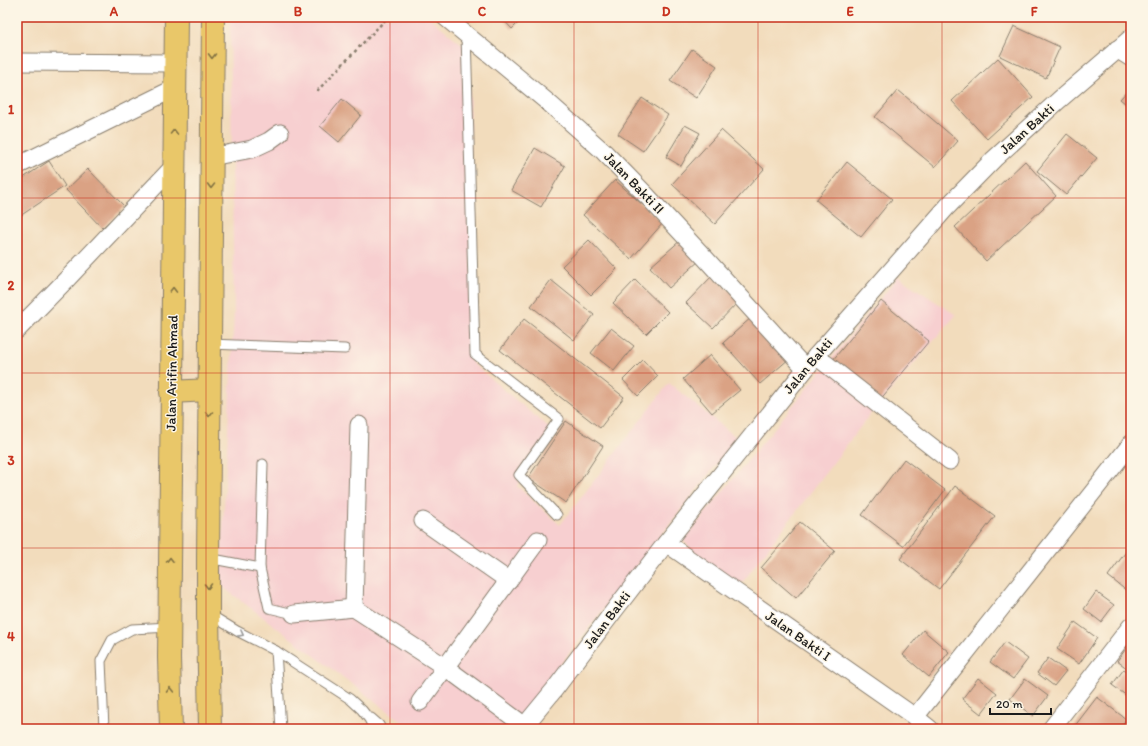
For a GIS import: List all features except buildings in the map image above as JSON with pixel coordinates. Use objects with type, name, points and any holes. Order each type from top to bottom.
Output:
[{"type":"main road","name":"Jalan Arifin Ahmad","points":[[171,729],[171,392],[176,17]]},
{"type":"main road","points":[[210,729],[208,558],[213,17]]},
{"type":"main road","points":[[171,392],[209,390]]},
{"type":"street","name":"Jalan Bakti II","points":[[446,17],[550,104],[604,152],[705,258],[811,362],[950,461]]},
{"type":"street","name":"Jalan Bakti","points":[[523,727],[554,690],[666,543],[811,362],[947,207],[994,159],[1059,100],[1124,54],[1131,38]]},
{"type":"street","points":[[17,62],[175,64]]},
{"type":"street","points":[[17,166],[175,88]]},
{"type":"street","points":[[211,157],[252,149],[270,141],[280,133]]},
{"type":"street","points":[[17,330],[174,166]]},
{"type":"street","points":[[354,608],[359,425]]},
{"type":"street","points":[[915,717],[1131,444]]},
{"type":"street","points":[[423,521],[508,581]]},
{"type":"street","points":[[420,702],[538,540]]},
{"type":"street","name":"Jalan Bakti I","points":[[666,543],[930,729]]},
{"type":"street","points":[[294,614],[354,608],[445,667],[523,727]]},
{"type":"street","points":[[1050,729],[1131,626]]},
{"type":"lane","points":[[466,34],[475,354],[559,419],[519,475],[557,515]]},
{"type":"lane","points":[[209,344],[345,349]]},
{"type":"lane","points":[[263,464],[260,568],[269,608],[294,614]]},
{"type":"lane","points":[[208,558],[260,568]]},
{"type":"lane","points":[[208,614],[276,651],[350,699],[379,725],[381,729]]},
{"type":"lane","points":[[104,729],[101,661],[112,640],[132,629],[170,627]]},
{"type":"lane","points":[[276,651],[281,729]]},
{"type":"lane","points":[[362,710],[374,729]]},
{"type":"path","points":[[317,91],[388,17]]},
{"type":"shaded area","points":[[230,17],[429,17],[469,50],[472,363],[555,433],[517,486],[560,525],[669,383],[737,438],[510,729],[412,729],[220,585],[234,314]]},
{"type":"shaded area","points":[[898,277],[956,315],[871,413],[732,596],[683,540]]}]
